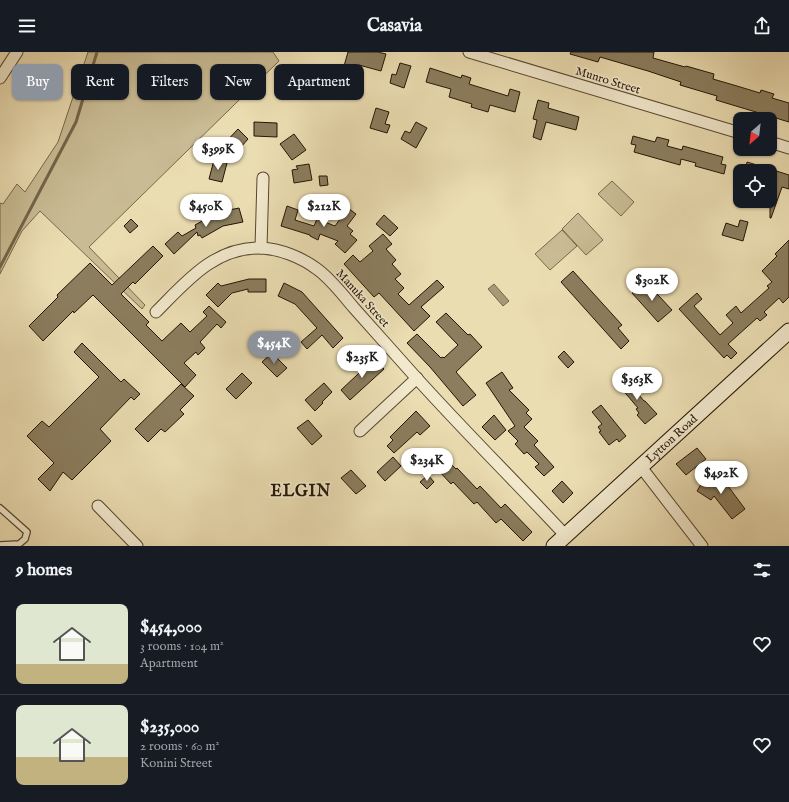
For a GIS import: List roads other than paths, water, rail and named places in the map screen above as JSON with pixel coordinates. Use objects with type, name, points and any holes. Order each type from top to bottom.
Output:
[{"type":"main road","name":"Lytton Road","points":[[554,546],[789,331]]},
{"type":"street","points":[[0,78],[17,52]]},
{"type":"street","name":"Munro Street","points":[[469,52],[733,131]]},
{"type":"street","points":[[777,144],[789,148]]},
{"type":"street","points":[[261,248],[264,178]]},
{"type":"street","name":"Manuka Street","points":[[156,312],[194,273],[214,260],[227,254],[240,250],[261,248],[285,253],[305,261],[327,277],[417,378],[566,536]]},
{"type":"street","points":[[360,431],[417,378]]},
{"type":"street","points":[[641,467],[702,546]]},
{"type":"street","points":[[98,506],[137,546]]},
{"type":"lane","points":[[0,508],[27,532],[25,539],[19,544],[0,546]]},
{"type":"waterway","points":[[0,267],[76,122],[97,52]]},
{"type":"district","name":"ELGIN","points":[[301,490]]}]
